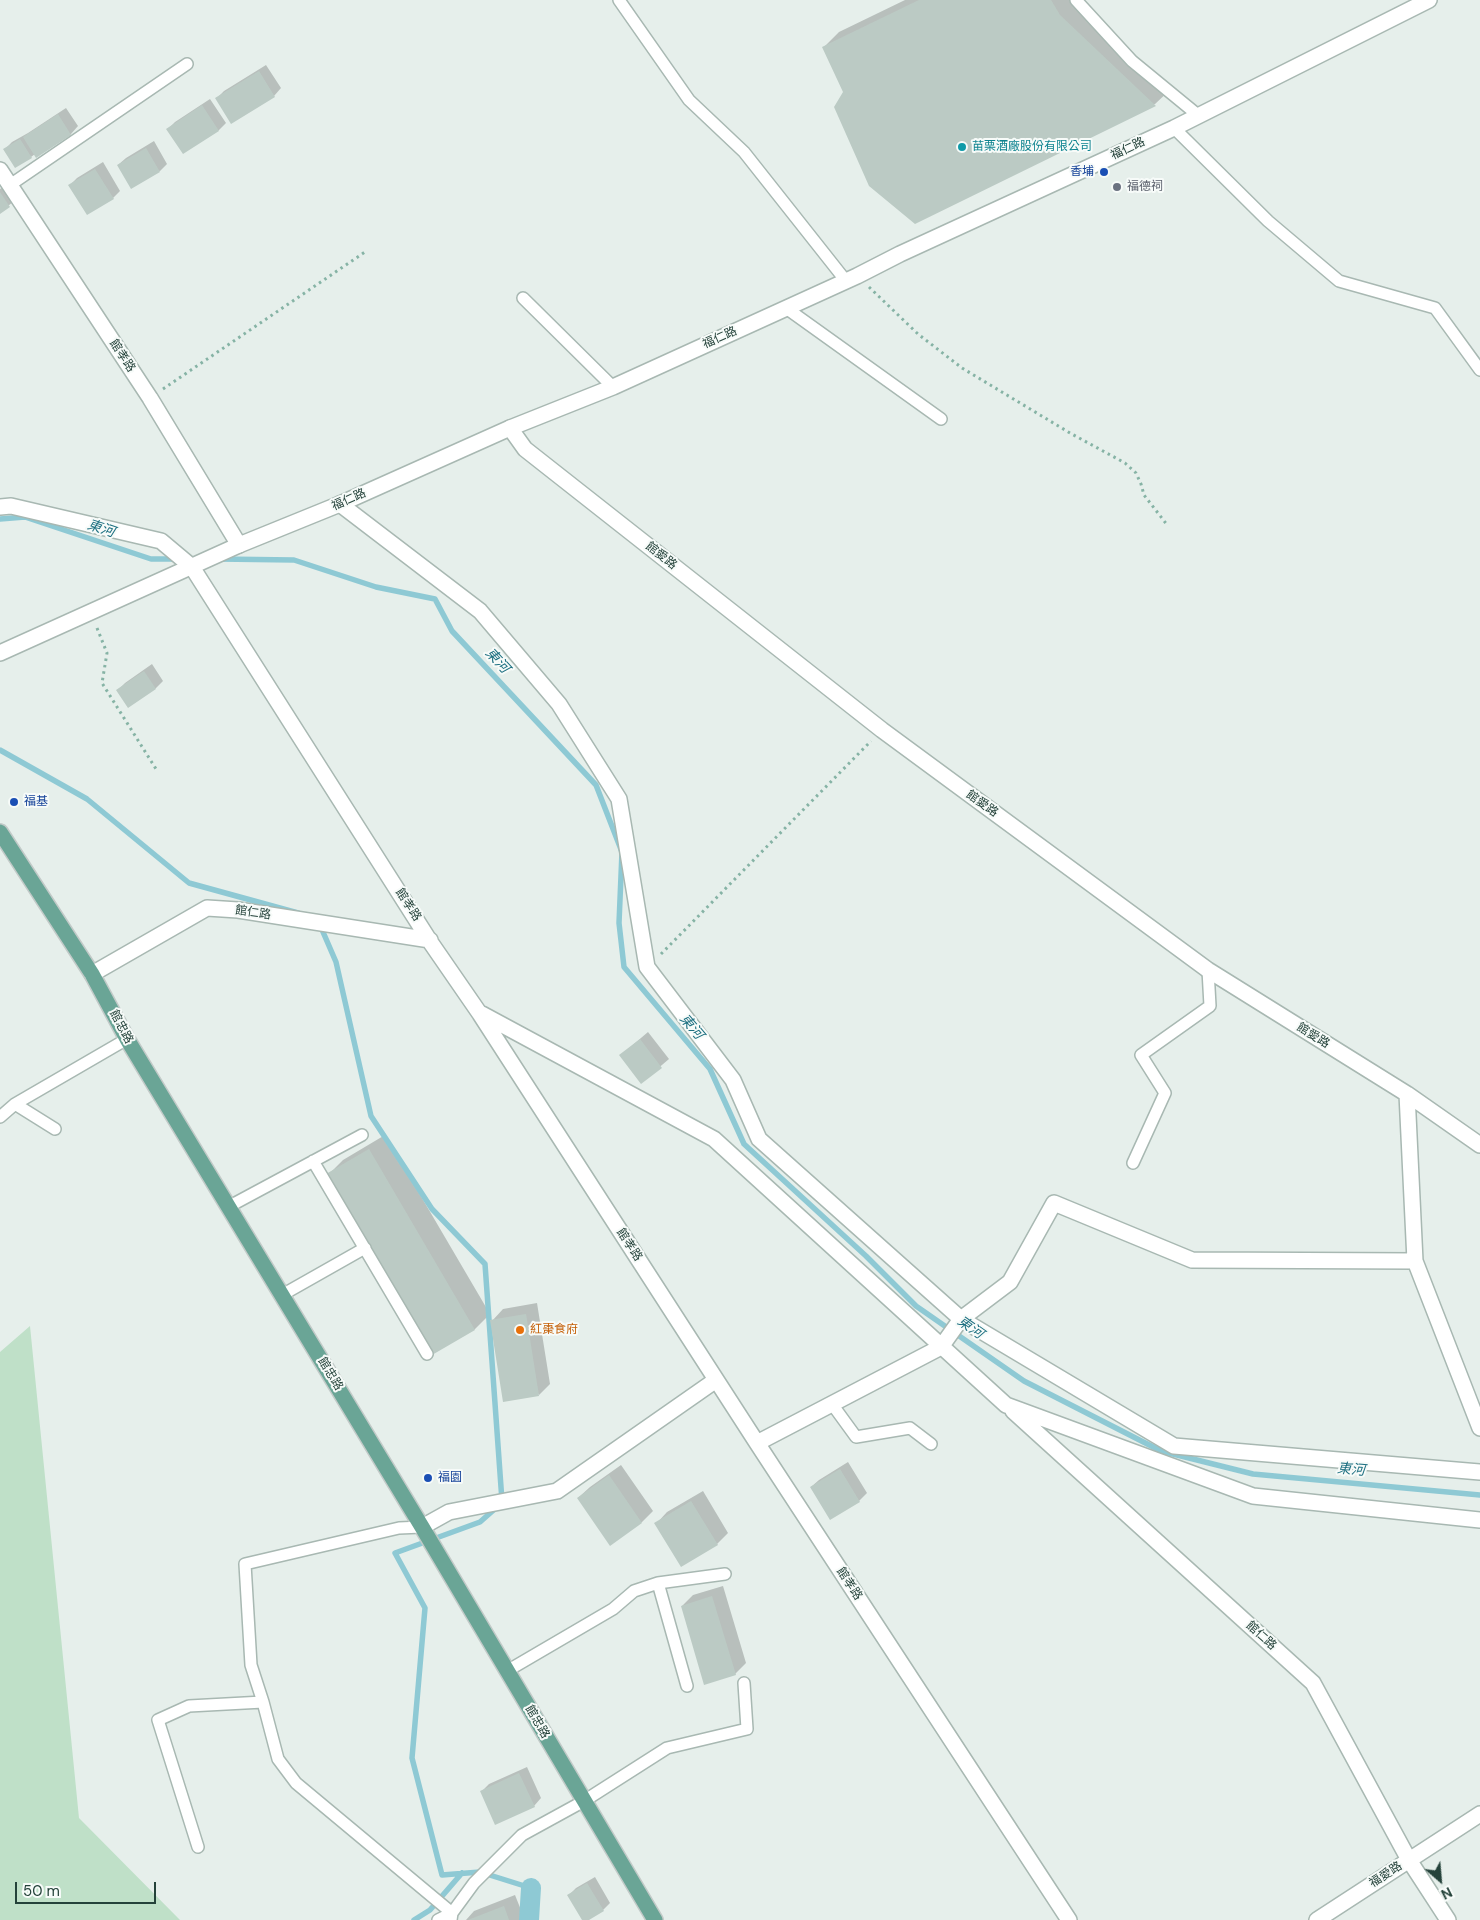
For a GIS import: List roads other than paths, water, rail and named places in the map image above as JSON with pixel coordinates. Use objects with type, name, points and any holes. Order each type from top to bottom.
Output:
[{"type":"main road","name":"館忠路","points":[[0,832],[92,974],[127,1039],[422,1527],[655,1920]]},
{"type":"street","name":"福仁路","points":[[0,653],[239,545],[340,504],[510,428],[613,387],[852,279],[900,254],[1199,116],[1429,0]]},
{"type":"street","name":"館孝路","points":[[0,170],[150,398],[239,545]]},
{"type":"street","name":"館愛路","points":[[510,428],[526,450],[882,730],[1208,970],[1406,1094],[1480,1145]]},
{"type":"street","points":[[340,504],[480,611],[559,704],[619,799],[647,967],[733,1080],[759,1139],[961,1319],[1174,1446],[1480,1472]]},
{"type":"street","name":"館孝路","points":[[0,507],[11,506],[160,541],[192,567],[430,940],[1069,1920]]},
{"type":"street","name":"館仁路","points":[[92,974],[207,908],[238,910],[430,940]]},
{"type":"street","name":"館仁路","points":[[480,1014],[714,1139],[1006,1406],[1313,1682],[1409,1860],[1448,1920]]},
{"type":"street","points":[[1406,1094],[1415,1261],[1480,1428]]},
{"type":"street","points":[[757,1443],[941,1347],[961,1319],[1010,1282],[1054,1203],[1192,1260],[1415,1261]]},
{"type":"street","points":[[422,1527],[449,1512],[557,1491],[716,1380]]},
{"type":"street","points":[[1006,1406],[1253,1496],[1480,1520]]},
{"type":"street","name":"福愛路","points":[[1317,1920],[1480,1814]]},
{"type":"lane","points":[[619,0],[689,100],[744,152],[852,279]]},
{"type":"lane","points":[[1076,0],[1132,61],[1199,116]]},
{"type":"lane","points":[[10,185],[187,64]]},
{"type":"lane","points":[[1174,128],[1268,221],[1340,281],[1435,308],[1480,370]]},
{"type":"lane","points":[[523,298],[613,387]]},
{"type":"lane","points":[[786,308],[941,419]]},
{"type":"lane","points":[[1133,1163],[1165,1093],[1141,1055],[1210,1006],[1208,970]]},
{"type":"lane","points":[[0,1117],[15,1104],[127,1039]]},
{"type":"lane","points":[[15,1104],[55,1129]]},
{"type":"lane","points":[[228,1207],[362,1135]]},
{"type":"lane","points":[[313,1161],[427,1354]]},
{"type":"lane","points":[[282,1295],[365,1248]]},
{"type":"lane","points":[[832,1404],[856,1437],[910,1428],[931,1444]]},
{"type":"lane","points":[[422,1527],[399,1528],[245,1564],[251,1665],[278,1759],[296,1783],[451,1916]]},
{"type":"lane","points":[[507,1671],[613,1609],[634,1591],[658,1582],[725,1574]]},
{"type":"lane","points":[[658,1582],[687,1686]]},
{"type":"lane","points":[[438,1920],[451,1916],[474,1883],[522,1835],[584,1801],[667,1748],[747,1729],[744,1684]]},
{"type":"lane","points":[[198,1847],[158,1720],[189,1706],[263,1702]]},
{"type":"waterway","name":"東河","points":[[0,519],[25,517],[151,559],[176,559]]},
{"type":"waterway","name":"東河","points":[[218,559],[294,560],[376,587],[435,599],[452,631],[596,785],[622,852],[619,923],[624,967],[710,1069],[744,1144],[866,1256],[916,1306],[1024,1381],[1161,1451],[1253,1474],[1480,1495]]},
{"type":"waterway","points":[[0,750],[87,799],[189,883],[298,913]]},
{"type":"waterway","points":[[320,925],[336,962],[371,1116],[432,1209],[485,1264],[502,1501]]},
{"type":"waterway","points":[[497,1507],[480,1522],[395,1553],[425,1608],[412,1758],[442,1875],[480,1872],[531,1888]]},
{"type":"waterway","points":[[414,1920],[430,1910],[462,1873]]},
{"type":"waterway","points":[[529,1920],[531,1888]]},
{"type":"place","name":"苗栗酒廠股份有限公司","points":[[962,147]]},
{"type":"place","name":"香埔","points":[[1104,172]]},
{"type":"place","name":"福德祠","points":[[1117,187]]},
{"type":"place","name":"福基","points":[[14,802]]},
{"type":"place","name":"紅棗食府","points":[[520,1330]]},
{"type":"place","name":"福園","points":[[428,1478]]}]
